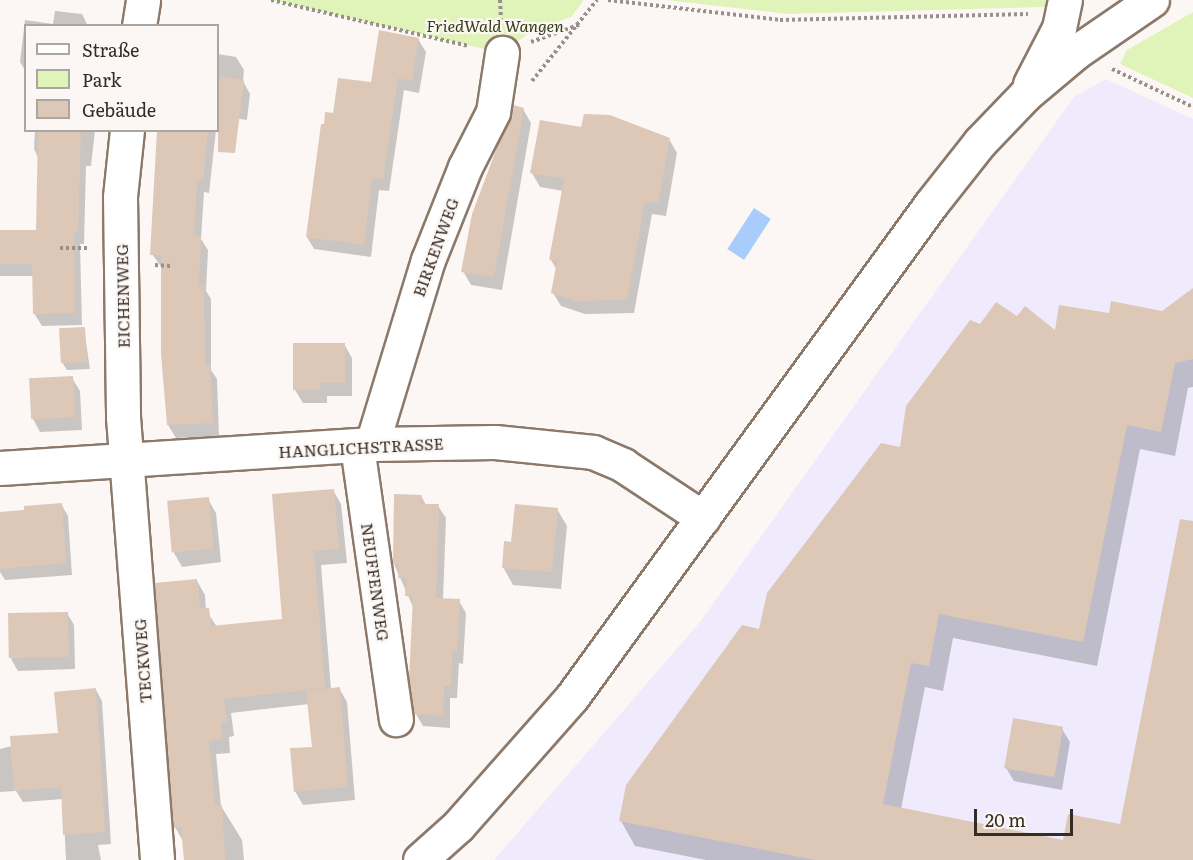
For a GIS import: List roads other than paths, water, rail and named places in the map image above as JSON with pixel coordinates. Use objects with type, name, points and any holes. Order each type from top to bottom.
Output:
[{"type":"street","points":[[139,24],[143,0]]},
{"type":"street","points":[[420,860],[458,826],[572,697],[931,204],[1025,95],[1076,52],[1152,0]]},
{"type":"street","points":[[1025,95],[1059,28],[1063,7]]},
{"type":"street","name":"BIRKENWEG","points":[[364,445],[428,260],[465,167],[493,112],[502,53]]},
{"type":"street","name":"EICHENWEG","points":[[126,461],[120,197],[127,132]]},
{"type":"street","name":"HANGLICHSTRASSE","points":[[0,468],[364,445],[495,442],[593,452],[623,465],[703,518]]},
{"type":"street","name":"NEUFFENWEG","points":[[364,445],[396,719]]},
{"type":"street","name":"TECKWEG","points":[[126,461],[157,860]]},
{"type":"water","points":[[754,208],[771,219],[744,260],[727,249]]},
{"type":"park label","name":"FriedWald Wangen","points":[[495,25]]}]
